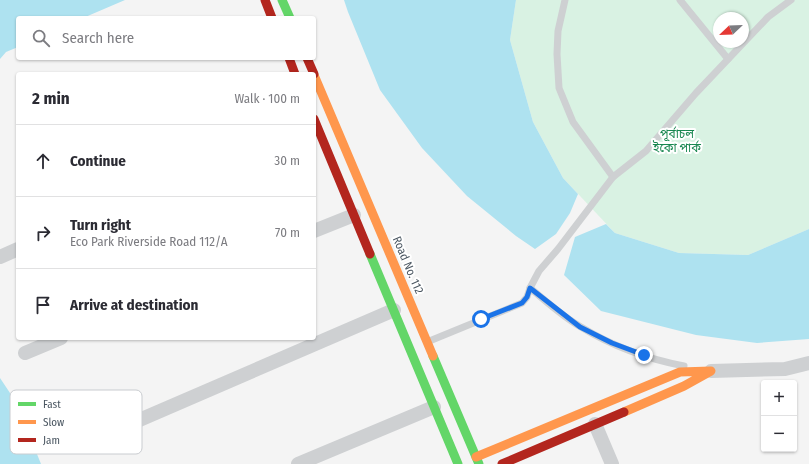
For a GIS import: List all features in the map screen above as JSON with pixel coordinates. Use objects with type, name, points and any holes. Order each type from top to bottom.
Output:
[{"type":"street","points":[[265,0],[271,16]]},
{"type":"street","points":[[282,0],[289,16]]},
{"type":"street","points":[[290,60],[294,72]]},
{"type":"street","name":"Road No. 112","points":[[308,60],[313,72]]},
{"type":"street","name":"Road No. 112","points":[[316,79],[478,461]]},
{"type":"street","points":[[316,123],[333,119]]},
{"type":"street","points":[[316,125],[458,464]]},
{"type":"street","points":[[316,230],[354,215]]},
{"type":"street","points":[[0,257],[16,250]]},
{"type":"street","points":[[142,419],[394,310]]},
{"type":"street","points":[[25,353],[56,340]]},
{"type":"street","points":[[478,461],[680,372],[785,369],[809,363]]},
{"type":"street","points":[[502,464],[684,386],[711,371]]},
{"type":"street","points":[[298,464],[434,407]]},
{"type":"street","points":[[595,424],[612,464]]},
{"type":"lane","points":[[565,0],[558,31],[557,54],[559,88],[573,122],[613,176]]},
{"type":"lane","points":[[680,0],[728,59]]},
{"type":"lane","points":[[427,342],[522,303],[527,297],[539,271],[558,249],[613,176],[646,151],[696,93],[768,17],[791,0]]},
{"type":"lane","points":[[530,288],[580,327],[612,343],[651,357],[711,371]]},
{"type":"green space","name":"পূর্বাচল ইকো পার্ক","points":[[516,0],[809,0],[809,229],[748,255],[679,253],[615,233],[563,178],[533,122],[510,40]]},
{"type":"water","points":[[0,0],[125,0],[88,16],[16,16],[16,48],[6,52],[0,59]]},
{"type":"water","points":[[344,0],[516,0],[510,40],[533,122],[563,178],[578,194],[570,213],[556,234],[535,249],[516,236],[467,196],[422,148],[380,90]]},
{"type":"water","points":[[606,224],[615,233],[679,253],[748,255],[809,229],[809,339],[757,343],[696,335],[601,311],[564,275],[575,237]]},
{"type":"water","points":[[0,378],[10,393],[10,454],[37,454],[41,464],[0,464]]},
{"type":"traffic: fast","points":[[282,0],[289,16]]},
{"type":"traffic: fast","points":[[370,254],[458,464]]},
{"type":"traffic: fast","points":[[433,356],[479,464]]},
{"type":"traffic: slow","points":[[316,80],[433,356]]},
{"type":"traffic: slow","points":[[476,457],[680,372],[711,371],[684,386],[624,412]]},
{"type":"traffic: jam","points":[[265,0],[271,16]]},
{"type":"traffic: jam","points":[[290,60],[294,72]]},
{"type":"traffic: jam","points":[[308,60],[313,72]]},
{"type":"traffic: jam","points":[[316,124],[370,254]]},
{"type":"traffic: jam","points":[[502,464],[624,412]]},
{"type":"route","points":[[481,319],[522,303],[527,297],[530,288],[580,327],[612,343],[644,355]]}]
